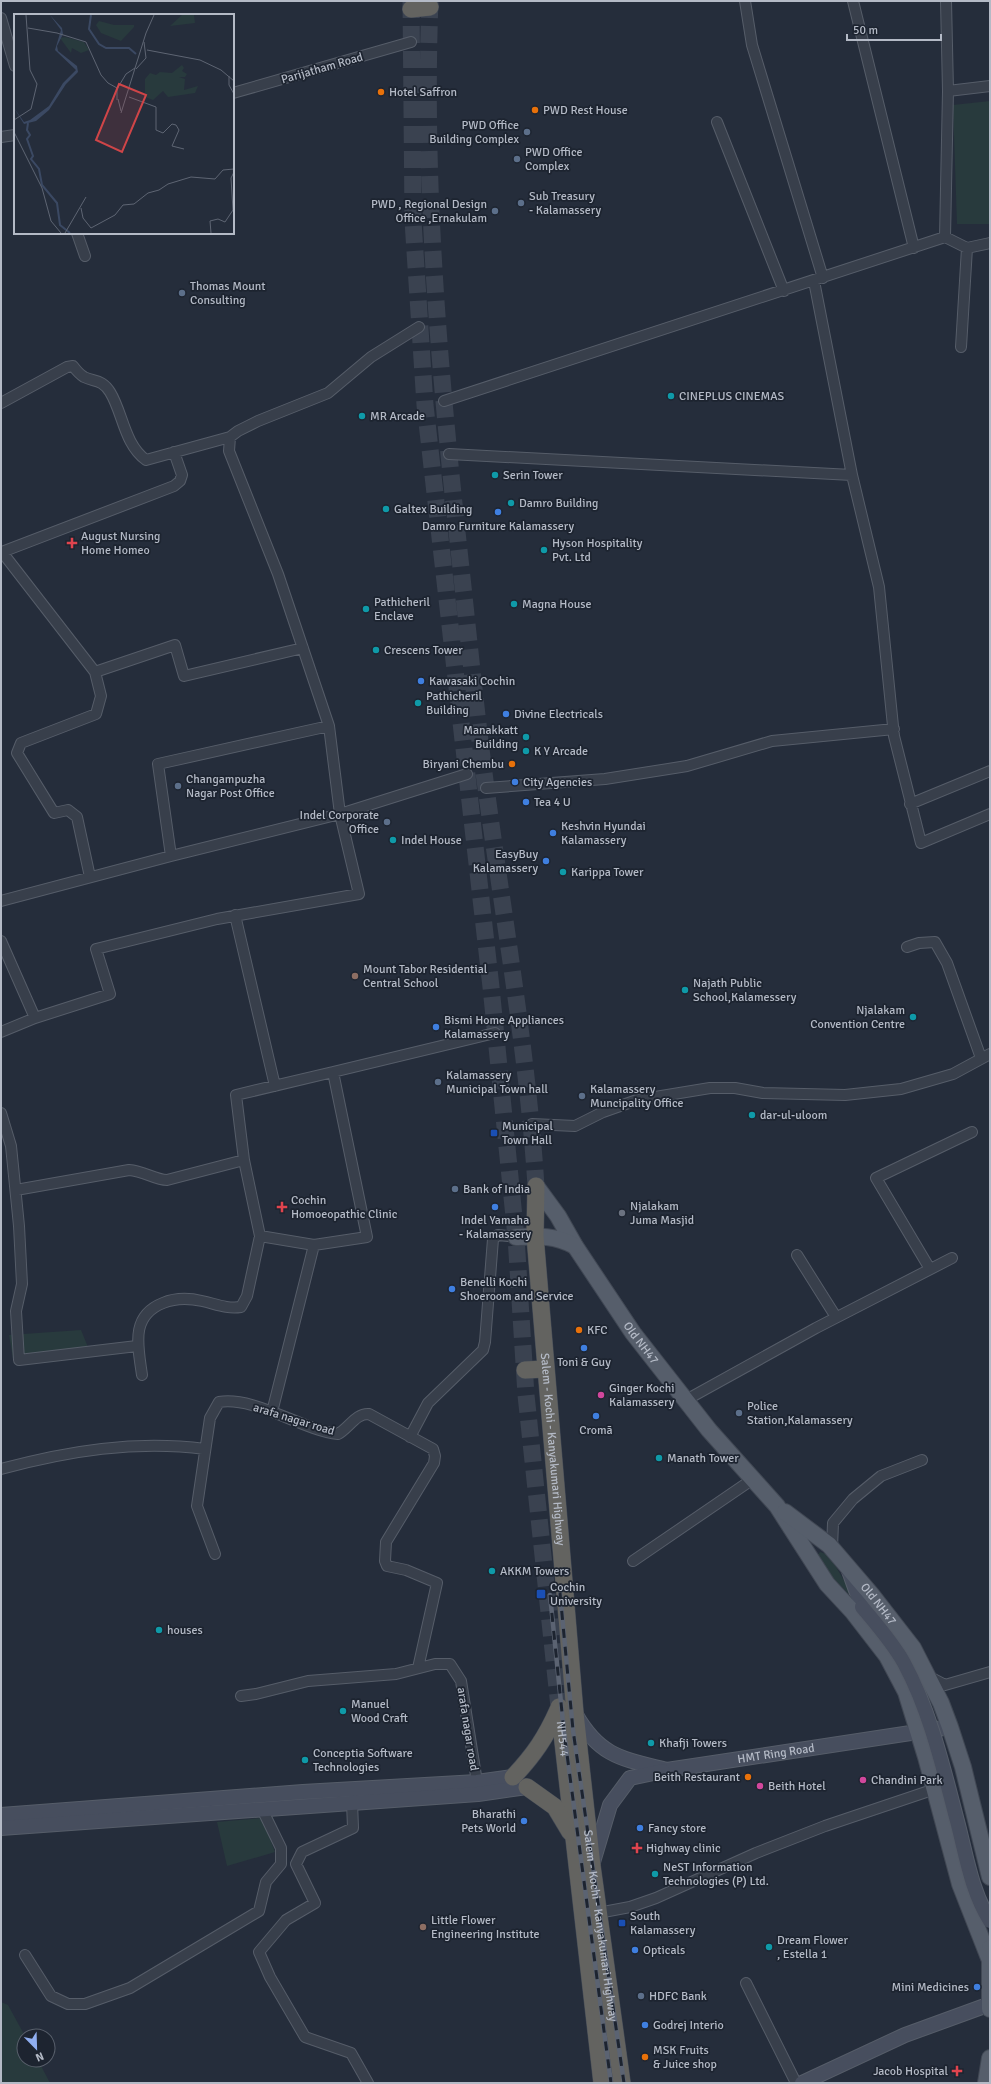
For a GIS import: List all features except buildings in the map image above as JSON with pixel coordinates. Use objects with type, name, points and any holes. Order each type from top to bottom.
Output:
[{"type":"highway","points":[[411,9],[430,7]]},
{"type":"highway","name":"Salem - Kochi - Kanyakumari Highway","points":[[536,1186],[535,1236],[575,1713]]},
{"type":"highway","points":[[525,1370],[545,1369]]},
{"type":"highway","name":"NH544","points":[[520,1782],[546,1737],[558,1707],[565,1771]]},
{"type":"highway","name":"NH544","points":[[575,1713],[582,1769]]},
{"type":"highway","name":"Salem - Kochi - Kanyakumari Highway","points":[[582,1769],[592,1866],[622,2083]]},
{"type":"highway","name":"Salem - Kochi - Kanyakumari Highway","points":[[565,1771],[602,2083]]},
{"type":"highway","points":[[520,1782],[555,1807],[574,1839]]},
{"type":"main road","name":"Old NH47","points":[[536,1186],[558,1216],[575,1246],[633,1333],[709,1430],[777,1506],[827,1584],[853,1612],[887,1656],[906,1692],[918,1730]]},
{"type":"main road","points":[[516,1237],[535,1236],[561,1239],[575,1246]]},
{"type":"main road","name":"Old NH47","points":[[777,1506],[830,1547],[848,1567],[913,1648],[941,1703],[950,1726]]},
{"type":"main road","points":[[811,1561],[816,1551],[830,1547]]},
{"type":"main road","points":[[848,1567],[862,1607]]},
{"type":"main road","points":[[827,1584],[839,1589],[862,1607],[893,1646],[914,1685],[928,1722],[947,1782],[973,1882],[979,1900],[990,1921]]},
{"type":"main road","name":"HMT Ring Road","points":[[575,1713],[592,1740],[603,1749],[635,1762],[667,1770],[950,1726]]},
{"type":"main road","points":[[950,1726],[963,1767],[990,1877]]},
{"type":"main road","points":[[918,1730],[936,1789],[960,1884],[989,1953],[990,2009]]},
{"type":"main road","points":[[592,1866],[610,1805],[630,1778],[667,1770]]},
{"type":"main road","points":[[1,1815],[303,1792],[477,1782],[520,1782]]},
{"type":"main road","points":[[1,1828],[478,1794],[520,1782]]},
{"type":"main road","points":[[802,2083],[905,2035],[990,2004]]},
{"type":"main road","points":[[986,2083],[990,2058]]},
{"type":"street","points":[[745,1],[752,45],[819,280],[852,475],[879,587],[894,729],[910,804],[921,843],[990,814]]},
{"type":"street","points":[[853,1],[914,248]]},
{"type":"street","points":[[945,237],[948,91],[946,1]]},
{"type":"street","points":[[1,18],[14,63]]},
{"type":"street","name":"Parijatham Road","points":[[234,93],[411,42]]},
{"type":"street","points":[[948,91],[990,86]]},
{"type":"street","points":[[717,122],[784,291]]},
{"type":"street","points":[[1,137],[14,135]]},
{"type":"street","points":[[77,234],[85,256]]},
{"type":"street","points":[[444,401],[819,280],[945,237],[966,248],[990,243]]},
{"type":"street","points":[[961,347],[966,248]]},
{"type":"street","points":[[1,403],[67,367],[73,366],[83,376],[97,380],[110,391],[130,440],[139,455],[146,460],[230,437],[238,431],[258,421],[328,393],[371,357],[419,327]]},
{"type":"street","points":[[1,1032],[34,1018],[110,994],[96,949],[235,915],[359,894],[340,814],[329,726],[278,574],[229,451],[230,437]]},
{"type":"street","points":[[90,877],[77,817],[68,810],[54,812],[17,753],[20,743],[96,714],[101,696],[95,672],[1,552],[174,486],[180,481],[182,475],[174,452]]},
{"type":"street","points":[[449,454],[852,475]]},
{"type":"street","points":[[95,672],[175,645],[184,676],[303,648]]},
{"type":"street","points":[[171,856],[158,764],[329,726]]},
{"type":"street","points":[[486,788],[605,779],[687,766],[772,741],[894,729]]},
{"type":"street","points":[[910,804],[990,771]]},
{"type":"street","points":[[1,902],[90,877],[340,814],[467,774]]},
{"type":"street","points":[[235,915],[275,1086]]},
{"type":"street","points":[[1,941],[34,1018]]},
{"type":"street","points":[[532,1124],[575,1126],[603,1112],[636,1100],[710,1088],[734,1088],[763,1093],[845,1095],[901,1089],[953,1074],[986,1056],[947,963],[935,942],[919,943],[907,947]]},
{"type":"street","points":[[142,1375],[137,1346],[141,1320],[146,1312],[168,1301],[182,1298],[203,1301],[231,1309],[241,1307],[247,1296],[260,1236],[244,1160],[236,1095],[495,1033]]},
{"type":"street","points":[[260,1236],[314,1245],[367,1237],[333,1072]]},
{"type":"street","points":[[1,1113],[11,1146],[16,1190],[22,1284],[16,1311],[19,1360],[137,1346]]},
{"type":"street","points":[[930,1269],[876,1178],[972,1132]]},
{"type":"street","points":[[16,1190],[129,1170],[141,1171],[158,1180],[167,1180],[244,1160]]},
{"type":"street","points":[[410,1437],[428,1403],[483,1350],[485,1342],[493,1239],[498,1235],[516,1237]]},
{"type":"street","points":[[272,1412],[314,1245]]},
{"type":"street","points":[[796,1255],[836,1318]]},
{"type":"street","points":[[686,1400],[836,1318],[952,1258]]},
{"type":"street","name":"arafa nagar road","points":[[215,1554],[197,1506],[210,1418],[218,1402],[238,1403],[272,1412],[338,1434],[358,1417],[364,1414],[369,1414],[433,1449],[435,1456],[434,1463],[386,1542],[385,1561],[387,1566],[406,1570],[437,1583],[418,1668]]},
{"type":"street","points":[[1,1469],[44,1457],[92,1449],[147,1445],[173,1445],[205,1449]]},
{"type":"street","points":[[830,1547],[833,1523],[853,1499],[881,1476],[922,1460]]},
{"type":"street","points":[[633,1561],[753,1479]]},
{"type":"street","name":"arafa nagar road","points":[[241,1696],[256,1694],[308,1681],[396,1674],[435,1664],[450,1664],[461,1681],[477,1782]]},
{"type":"street","points":[[925,1674],[945,1685],[990,1672]]},
{"type":"street","points":[[598,1913],[630,1907],[656,1898],[756,1853],[825,1826],[936,1789]]},
{"type":"street","points":[[352,1802],[353,1828],[302,1852],[296,1864],[315,1903],[286,1920],[259,1952],[270,1977],[305,2037],[351,2053],[368,2083]]},
{"type":"street","points":[[25,1955],[51,1996],[68,2004],[85,2004],[130,1988],[259,1911],[266,1882],[281,1864],[281,1848],[262,1809]]},
{"type":"street","points":[[746,1983],[796,2083]]},
{"type":"shaded area","points":[[990,101],[990,224],[957,224],[953,105]]},
{"type":"shaded area","points":[[81,1330],[90,1352],[13,1359],[9,1335]]},
{"type":"shaded area","points":[[820,1552],[829,1555],[856,1601],[821,1566],[818,1555]]},
{"type":"shaded area","points":[[262,1818],[275,1852],[227,1866],[217,1822]]},
{"type":"shaded area","points":[[1,2002],[8,2005],[21,2028],[16,2028],[16,2068],[42,2068],[50,2083],[1,2083]]},
{"type":"tunnel","points":[[411,1],[413,221],[425,405],[491,987],[516,1237],[526,1395],[559,1707]]},
{"type":"tunnel","points":[[430,1],[428,70],[431,207],[434,276],[445,413],[480,738],[520,1028],[532,1133],[536,1186]]},
{"type":"railway","points":[[560,1593],[573,1730],[624,2083]]},
{"type":"railway","points":[[550,1595],[564,1732],[611,2083]]},
{"type":"place","name":"Hotel Saffron","points":[[381,92]]},
{"type":"place","name":"PWD Rest House","points":[[535,110]]},
{"type":"place","name":"PWD Office Building Complex","points":[[527,132]]},
{"type":"place","name":"PWD Office Complex","points":[[517,159]]},
{"type":"place","name":"Sub Treasury - Kalamassery","points":[[521,203]]},
{"type":"place","name":"PWD , Regional Design Office ,Ernakulam","points":[[495,211]]},
{"type":"place","name":"Thomas Mount Consulting","points":[[182,293]]},
{"type":"place","name":"CINEPLUS CINEMAS","points":[[671,396]]},
{"type":"place","name":"MR Arcade","points":[[362,416]]},
{"type":"place","name":"Serin Tower","points":[[495,475]]},
{"type":"place","name":"Damro Building","points":[[511,503]]},
{"type":"place","name":"Galtex Building","points":[[386,509]]},
{"type":"place","name":"Damro Furniture Kalamassery","points":[[498,512]]},
{"type":"place","name":"August Nursing Home Homeo","points":[[72,543]]},
{"type":"place","name":"Hyson Hospitality Pvt. Ltd","points":[[544,550]]},
{"type":"place","name":"Magna House","points":[[514,604]]},
{"type":"place","name":"Pathicheril Enclave","points":[[366,609]]},
{"type":"place","name":"Crescens Tower","points":[[376,650]]},
{"type":"place","name":"Kawasaki Cochin","points":[[421,681]]},
{"type":"place","name":"Pathicheril Building","points":[[418,703]]},
{"type":"place","name":"Divine Electricals","points":[[506,714]]},
{"type":"place","name":"Manakkatt Building","points":[[526,737]]},
{"type":"place","name":"K Y Arcade","points":[[526,751]]},
{"type":"place","name":"Biryani Chembu","points":[[512,764]]},
{"type":"place","name":"City Agencies","points":[[515,782]]},
{"type":"place","name":"Changampuzha Nagar Post Office","points":[[178,786]]},
{"type":"place","name":"Tea 4 U","points":[[526,802]]},
{"type":"place","name":"Indel Corporate Office","points":[[387,822]]},
{"type":"place","name":"Keshvin Hyundai Kalamassery","points":[[553,833]]},
{"type":"place","name":"Indel House","points":[[393,840]]},
{"type":"place","name":"EasyBuy Kalamassery","points":[[546,861]]},
{"type":"place","name":"Karippa Tower","points":[[563,872]]},
{"type":"place","name":"Mount Tabor Residential Central School","points":[[355,976]]},
{"type":"place","name":"Najath Public School,Kalamessery","points":[[685,990]]},
{"type":"place","name":"Njalakam Convention Centre","points":[[913,1017]]},
{"type":"place","name":"Bismi Home Appliances Kalamassery","points":[[436,1027]]},
{"type":"place","name":"Kalamassery Municipal Town hall","points":[[438,1082]]},
{"type":"place","name":"Kalamassery Muncipality Office","points":[[582,1096]]},
{"type":"place","name":"dar-ul-uloom","points":[[752,1115]]},
{"type":"place","name":"Municipal Town Hall","points":[[494,1133]]},
{"type":"place","name":"Bank of India","points":[[455,1189]]},
{"type":"place","name":"Cochin Homoeopathic Clinic","points":[[282,1207]]},
{"type":"place","name":"Indel Yamaha - Kalamassery","points":[[495,1207]]},
{"type":"place","name":"Njalakam Juma Masjid","points":[[622,1213]]},
{"type":"place","name":"Benelli Kochi Shoeroom and Service","points":[[452,1289]]},
{"type":"place","name":"KFC","points":[[579,1330]]},
{"type":"place","name":"Toni & Guy","points":[[584,1348]]},
{"type":"place","name":"Ginger Kochi Kalamassery","points":[[601,1395]]},
{"type":"place","name":"Police Station,Kalamassery","points":[[739,1413]]},
{"type":"place","name":"Cromā","points":[[596,1416]]},
{"type":"place","name":"Manath Tower","points":[[659,1458]]},
{"type":"place","name":"AKKM Towers","points":[[492,1571]]},
{"type":"place","name":"Cochin University","points":[[541,1594]]},
{"type":"place","name":"houses","points":[[159,1630]]},
{"type":"place","name":"Manuel Wood Craft","points":[[343,1711]]},
{"type":"place","name":"Khafji Towers","points":[[651,1743]]},
{"type":"place","name":"Conceptia Software Technologies","points":[[305,1760]]},
{"type":"place","name":"Beith Restaurant","points":[[748,1777]]},
{"type":"place","name":"Chandini Park","points":[[863,1780]]},
{"type":"place","name":"Beith Hotel","points":[[760,1786]]},
{"type":"place","name":"Bharathi Pets World","points":[[524,1821]]},
{"type":"place","name":"Fancy store","points":[[640,1828]]},
{"type":"place","name":"Highway clinic","points":[[637,1848]]},
{"type":"place","name":"NeST Information Technologies (P) Ltd.","points":[[655,1874]]},
{"type":"place","name":"South Kalamassery","points":[[622,1923]]},
{"type":"place","name":"Little Flower Engineering Institute","points":[[423,1927]]},
{"type":"place","name":"Dream Flower , Estella 1","points":[[769,1947]]},
{"type":"place","name":"Opticals","points":[[635,1950]]},
{"type":"place","name":"Mini Medicines","points":[[977,1987]]},
{"type":"place","name":"HDFC Bank","points":[[641,1996]]},
{"type":"place","name":"Godrej Interio","points":[[645,2025]]},
{"type":"place","name":"MSK Fruits & Juice shop","points":[[645,2057]]},
{"type":"place","name":"Jacob Hospital","points":[[957,2071]]}]
